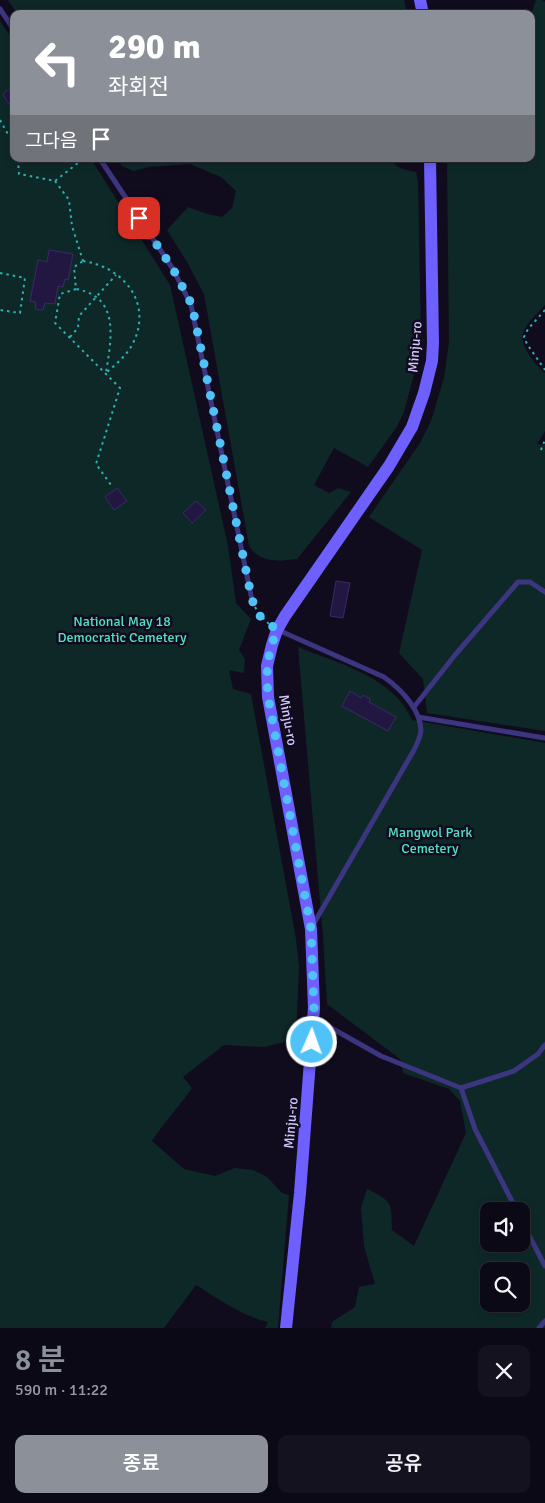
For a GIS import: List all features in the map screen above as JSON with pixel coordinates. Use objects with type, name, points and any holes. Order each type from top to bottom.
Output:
[{"type":"main road","name":"Minju-ro","points":[[286,1328],[300,1194],[313,1023],[311,929],[268,696],[266,666],[277,630],[322,561],[389,466],[412,427],[424,393],[432,361],[433,343],[430,162]]},
{"type":"lane","points":[[0,9],[10,24]]},
{"type":"lane","points":[[102,162],[173,269],[192,305],[252,600]]},
{"type":"lane","points":[[414,707],[461,648],[518,582],[530,582],[545,592]]},
{"type":"lane","points":[[277,630],[384,677],[393,683],[414,707],[421,732],[414,750],[311,929]]},
{"type":"lane","points":[[418,717],[545,738]]},
{"type":"lane","points":[[313,1023],[326,1025],[381,1056],[461,1088],[514,1071],[538,1054],[545,1045]]},
{"type":"lane","points":[[461,1088],[475,1129],[512,1202]]},
{"type":"lane","points":[[530,1237],[545,1266]]},
{"type":"lane","points":[[538,1328],[545,1321]]},
{"type":"path","points":[[0,120],[10,138]]},
{"type":"path","points":[[18,162],[19,174],[55,182],[69,200],[72,226],[83,261]]},
{"type":"path","points":[[55,182],[79,162]]},
{"type":"path","points":[[76,289],[74,266],[83,261],[95,263],[116,275],[135,294],[139,309],[137,335],[130,349],[106,373]]},
{"type":"path","points":[[0,273],[25,278],[20,313],[0,310]]},
{"type":"path","points":[[70,337],[78,328],[79,316],[116,275]]},
{"type":"path","points":[[106,373],[111,320],[108,312],[96,297],[86,290],[76,289],[60,294],[56,323],[120,388],[96,464],[111,485]]},
{"type":"path","points":[[545,310],[528,329],[524,337],[526,344],[545,370]]},
{"type":"path","points":[[541,450],[545,440]]},
{"type":"path","points":[[252,600],[260,616],[277,630]]},
{"type":"green space","points":[[8,0],[404,0],[406,10],[14,10]]},
{"type":"green space","points":[[536,0],[545,2],[545,305],[527,325],[522,338],[529,355],[545,373],[545,431],[537,444],[545,445],[545,731],[427,713],[423,679],[399,653],[422,550],[369,517],[420,443],[431,421],[444,378],[449,342],[447,162],[535,162],[535,10],[533,10]]},
{"type":"green space","name":"National May 18 Democratic Cemetery","points":[[0,21],[10,36],[10,162],[93,162],[170,285],[228,546],[236,603],[251,619],[239,650],[245,659],[244,673],[229,670],[233,689],[251,694],[296,939],[299,967],[296,1039],[264,1047],[224,1045],[183,1077],[192,1088],[152,1141],[184,1169],[215,1176],[235,1168],[253,1170],[267,1177],[282,1193],[289,1195],[278,1328],[265,1328],[268,1322],[240,1311],[196,1285],[164,1328],[0,1328]]},
{"type":"green space","points":[[119,162],[392,162],[402,169],[416,172],[418,181],[421,339],[404,412],[396,428],[368,467],[334,448],[314,485],[329,493],[338,488],[351,492],[297,559],[277,561],[264,559],[249,546],[204,294],[167,230],[188,207],[222,217],[232,208],[236,191],[221,177],[190,164],[149,167],[134,171],[122,166]]},
{"type":"green space","name":"Mangwol Park Cemetery","points":[[298,647],[363,673],[378,682],[404,705],[412,720],[545,743],[545,1328],[331,1328],[332,1322],[355,1307],[359,1287],[375,1284],[364,1246],[361,1208],[367,1189],[386,1200],[391,1208],[392,1230],[414,1246],[466,1133],[460,1101],[449,1089],[403,1073],[400,1059],[327,1004],[323,936]]},
{"type":"building","points":[[10,89],[10,106],[3,95]]},
{"type":"building","points":[[49,250],[73,254],[68,280],[65,279],[63,287],[58,286],[55,304],[45,303],[43,310],[35,309],[36,302],[30,301],[38,260],[47,262]]},
{"type":"building","points":[[117,488],[127,501],[114,510],[105,497]]},
{"type":"building","points":[[196,501],[206,510],[192,523],[183,513]]},
{"type":"building","points":[[336,581],[350,583],[343,618],[330,616]]},
{"type":"building","points":[[350,691],[361,698],[363,695],[370,699],[369,702],[396,717],[388,731],[342,706]]},
{"type":"route","points":[[139,218],[173,269],[192,305],[248,587],[255,608],[260,616],[277,630],[266,666],[268,696],[311,929],[314,1008],[312,1042]]}]
